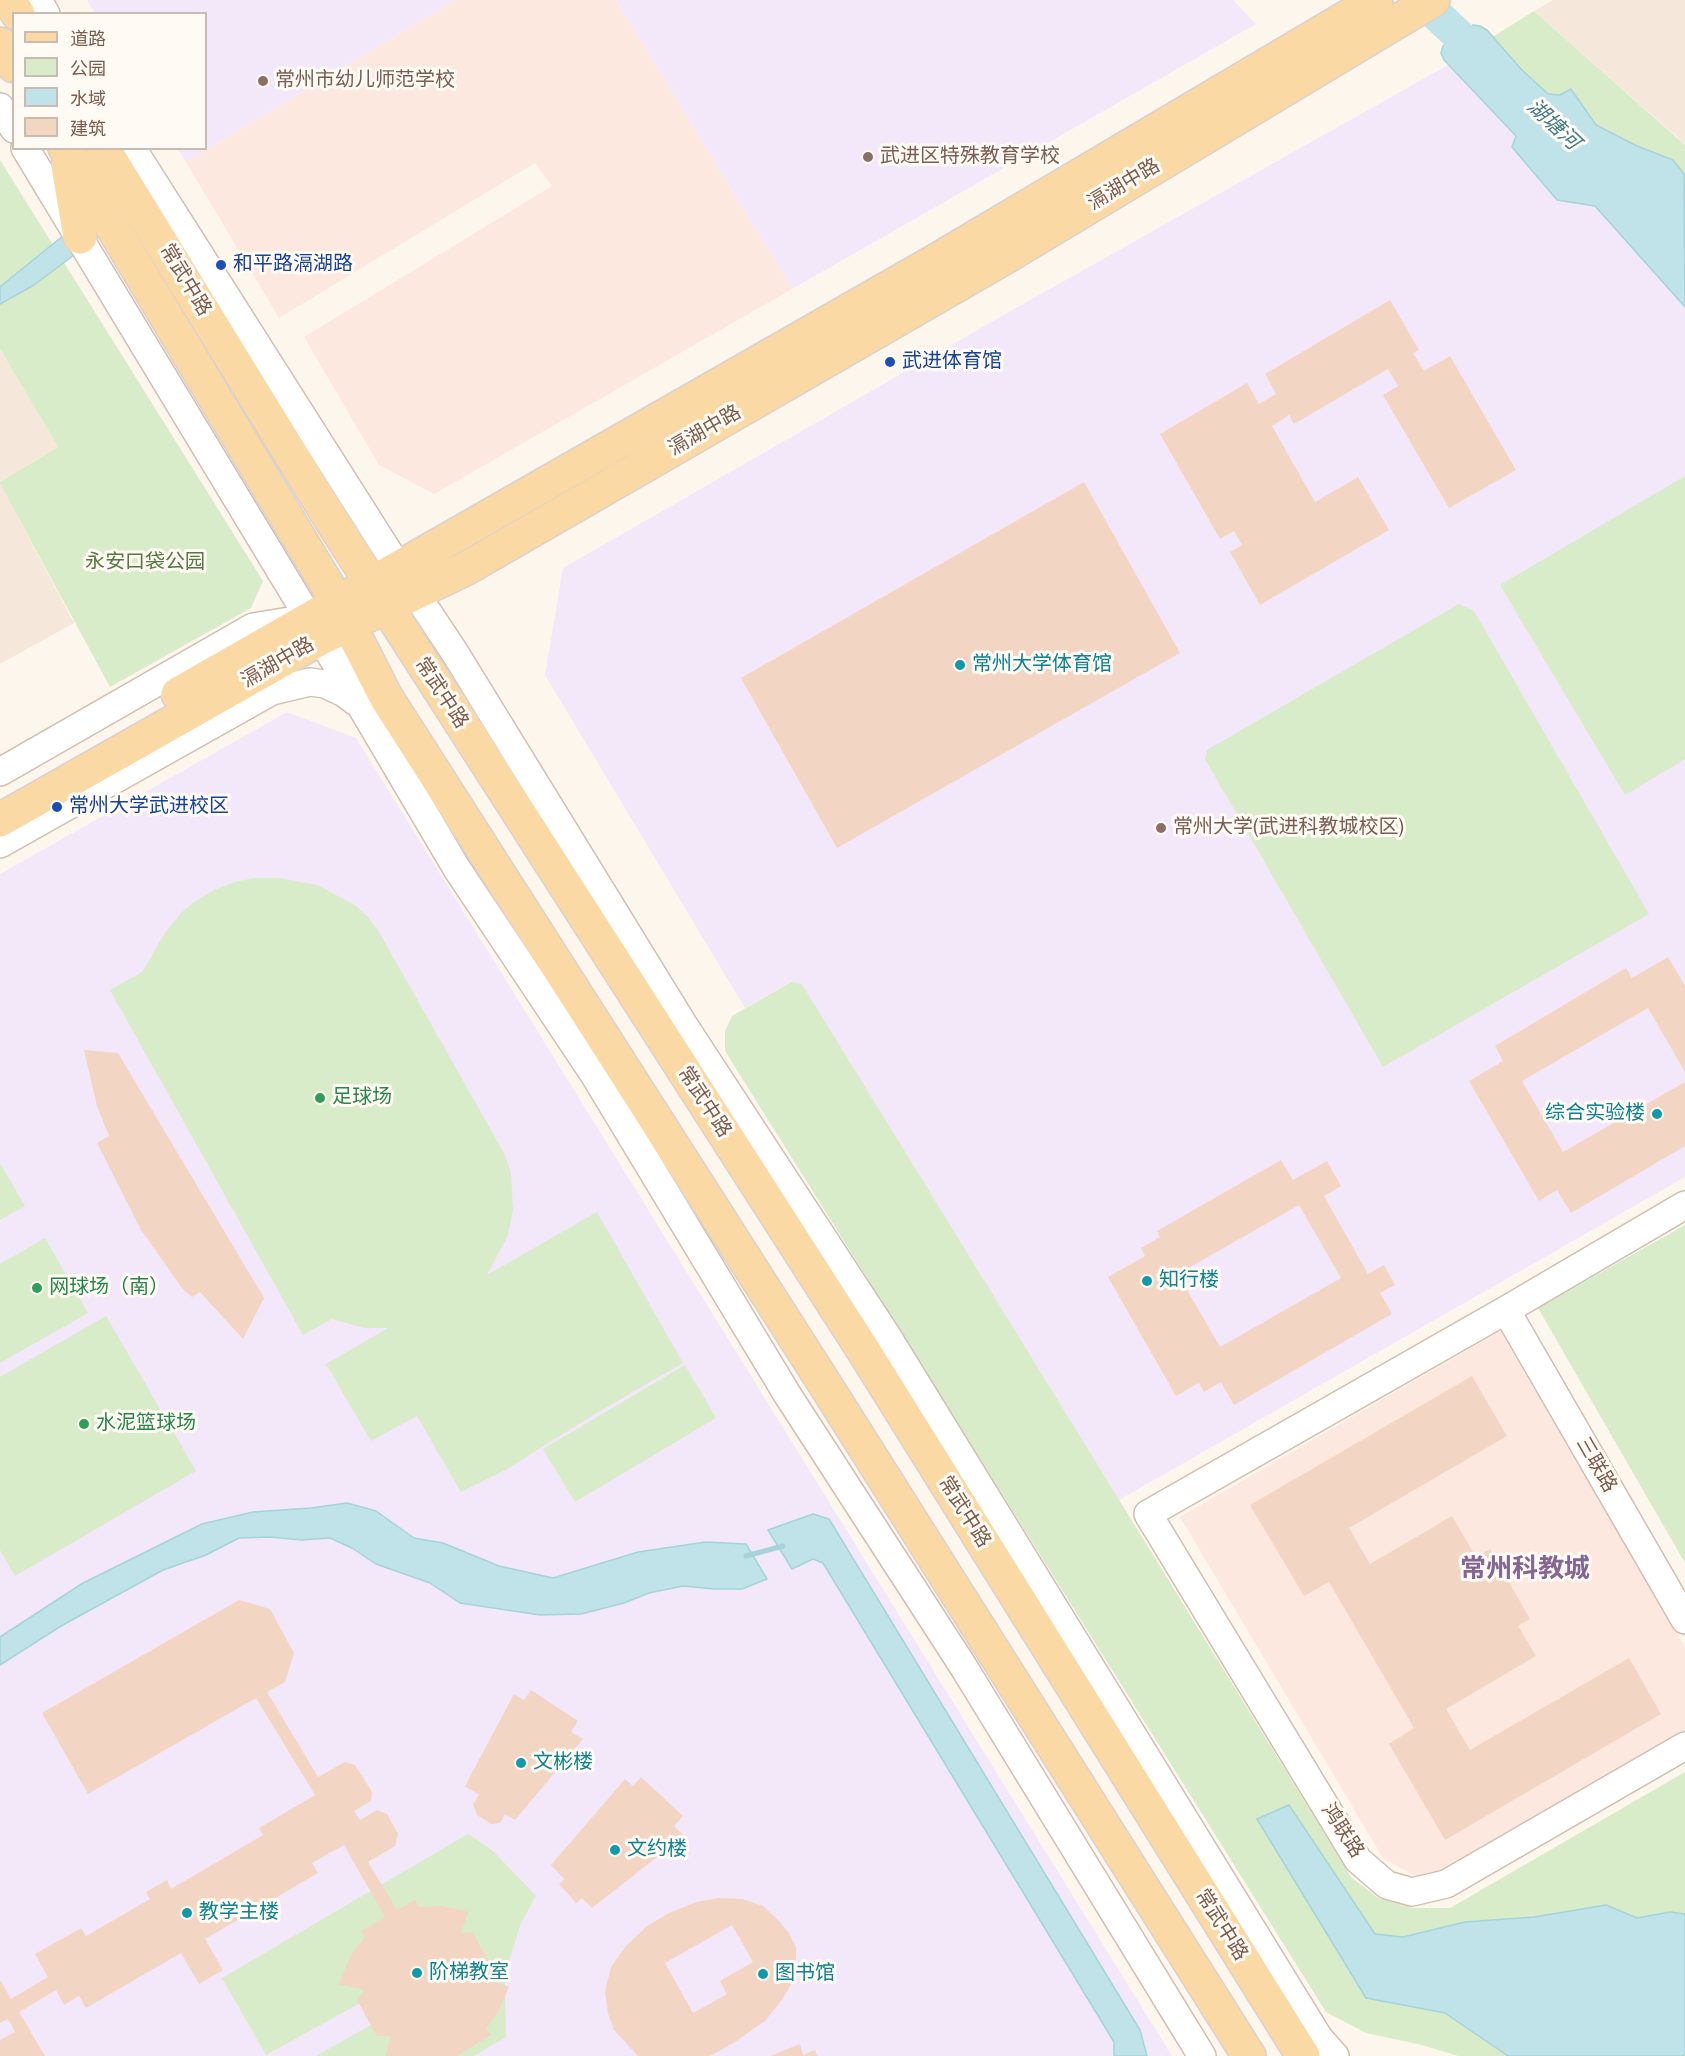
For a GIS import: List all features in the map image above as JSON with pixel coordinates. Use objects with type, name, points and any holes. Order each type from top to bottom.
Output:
[{"type":"main road","name":"滆湖中路","points":[[0,796],[393,587],[478,562],[1004,258],[1387,11],[1433,0]]},
{"type":"main road","points":[[0,44],[12,63]]},
{"type":"main road","points":[[66,150],[80,237]]},
{"type":"main road","name":"常武中路","points":[[67,150],[329,620],[386,697],[1249,2056]]},
{"type":"main road","name":"常武中路","points":[[104,150],[393,587],[865,1353],[1303,2056]]},
{"type":"main road","points":[[134,152],[133,196],[175,216]]},
{"type":"main road","name":"滆湖中路","points":[[6,832],[329,620]]},
{"type":"street","points":[[0,107],[12,126]]},
{"type":"street","points":[[26,150],[80,237],[329,620],[361,707],[458,869],[595,1076],[787,1394],[963,1666],[1202,2056]]},
{"type":"street","points":[[134,152],[175,216],[393,587],[455,653],[686,1027],[889,1339],[1319,2038],[1335,2056]]},
{"type":"street","points":[[0,772],[253,627],[329,620]]},
{"type":"street","points":[[6,832],[272,691],[293,684],[310,682],[325,684],[344,693],[361,707]]},
{"type":"street","points":[[1506,1310],[1685,1205]]},
{"type":"street","name":"鸿联路","points":[[1506,1310],[1148,1514],[1358,1860],[1387,1885],[1412,1892],[1446,1884],[1685,1746]]},
{"type":"street","name":"三联路","points":[[1506,1310],[1685,1620]]},
{"type":"shaded area","name":"常州市幼儿师范学校","points":[[87,0],[455,0],[207,149],[207,12],[94,12]]},
{"type":"shaded area","points":[[455,0],[616,0],[792,289],[434,494],[379,465],[304,337],[552,186],[535,163],[279,318],[186,162]]},
{"type":"shaded area","name":"武进区特殊教育学校","points":[[616,0],[1233,0],[1256,24],[792,289]]},
{"type":"shaded area","points":[[1553,0],[1685,0],[1685,144],[1534,11]]},
{"type":"shaded area","name":"常州大学(武进科教城校区)","points":[[1448,65],[1685,294],[1685,1177],[1119,1500],[802,984],[790,982],[745,1008],[545,675],[563,568],[1016,308]]},
{"type":"shaded area","name":"常州市幼儿师范学校","points":[[179,150],[206,150],[186,162]]},
{"type":"shaded area","points":[[0,349],[58,447],[0,482]]},
{"type":"shaded area","points":[[0,484],[74,623],[0,664]]},
{"type":"shaded area","points":[[287,712],[356,738],[1172,2056],[0,2056],[0,874]]},
{"type":"shaded area","points":[[1500,1331],[1685,1647],[1685,1743],[1435,1879],[1415,1876],[1383,1858],[1180,1517]]},
{"type":"green space","points":[[1534,11],[1685,145],[1685,294],[1448,65]]},
{"type":"green space","name":"永安口袋公园","points":[[0,160],[263,581],[251,608],[110,687],[0,484],[58,447],[0,349]]},
{"type":"green space","points":[[1685,476],[1685,759],[1625,795],[1500,585]]},
{"type":"green space","points":[[1459,604],[1474,611],[1649,914],[1383,1067],[1205,759],[1207,750]]},
{"type":"green space","points":[[254,878],[279,878],[317,885],[355,905],[379,932],[505,1155],[511,1173],[513,1211],[508,1235],[487,1275],[597,1212],[683,1363],[507,1469],[461,1492],[417,1416],[371,1441],[326,1364],[388,1328],[364,1328],[332,1319],[303,1335],[110,990],[142,972],[165,933],[181,913],[194,902],[234,882]]},
{"type":"green space","points":[[791,982],[802,984],[1351,1877],[1378,1898],[1412,1908],[1450,1908],[1685,1772],[1685,2056],[1458,2056],[1422,2045],[1366,2033],[1326,2012],[725,1051],[725,1031],[732,1016]]},
{"type":"green space","points":[[0,1163],[25,1206],[0,1220]]},
{"type":"green space","points":[[1685,1225],[1685,1563],[1538,1308]]},
{"type":"green space","name":"网球场（南）","points":[[45,1238],[88,1313],[0,1363],[0,1264]]},
{"type":"green space","name":"水泥篮球场","points":[[106,1316],[196,1471],[15,1576],[0,1550],[0,1377]]},
{"type":"green space","points":[[685,1365],[716,1418],[575,1502],[543,1449]]},
{"type":"green space","points":[[468,1834],[491,1849],[536,1896],[521,1923],[505,1981],[506,2037],[474,2056],[316,2056],[376,2022],[364,2001],[266,2055],[222,1978]]},
{"type":"water","points":[[1473,25],[1487,30],[1521,69],[1548,94],[1560,95],[1571,89],[1596,125],[1637,146],[1673,160],[1684,174],[1685,307],[1595,206],[1557,200],[1512,147],[1516,136],[1444,60],[1441,53],[1443,46]]},
{"type":"water","points":[[64,235],[74,255],[34,285],[0,304],[0,287]]},
{"type":"water","points":[[347,1503],[376,1511],[414,1538],[443,1543],[499,1566],[553,1578],[638,1552],[706,1542],[746,1544],[767,1579],[742,1589],[683,1586],[649,1593],[624,1603],[581,1614],[540,1615],[460,1603],[430,1583],[376,1564],[352,1548],[330,1538],[301,1540],[270,1537],[239,1538],[206,1555],[163,1570],[61,1626],[0,1665],[0,1637],[83,1583],[202,1524],[253,1512]]},
{"type":"water","points":[[813,1514],[829,1519],[1140,2030],[1147,2056],[1114,2056],[1114,2042],[823,1563],[813,1559],[792,1569],[768,1530]]},
{"type":"water","points":[[1289,1805],[1375,1934],[1403,1937],[1465,1922],[1534,1917],[1606,1905],[1637,1918],[1670,1912],[1685,1914],[1685,2054],[1682,2056],[1508,2056],[1445,2013],[1366,1998],[1257,1819]]},
{"type":"building","points":[[1390,300],[1419,350],[1413,353],[1424,371],[1450,356],[1516,470],[1449,508],[1383,395],[1398,386],[1388,369],[1294,424],[1289,415],[1272,426],[1315,502],[1358,477],[1389,530],[1260,605],[1230,552],[1242,545],[1234,531],[1220,539],[1160,434],[1247,383],[1259,404],[1276,394],[1265,374]]},
{"type":"building","name":"常州大学体育馆","points":[[1084,482],[1180,653],[837,848],[741,678]]},
{"type":"building","name":"综合实验楼","points":[[1668,957],[1685,986],[1685,1072],[1648,1008],[1522,1081],[1563,1152],[1685,1082],[1685,1146],[1571,1213],[1557,1190],[1539,1201],[1469,1081],[1503,1061],[1495,1046],[1626,968],[1632,978]]},
{"type":"building","points":[[84,1050],[118,1053],[264,1298],[243,1339],[200,1292],[192,1297],[182,1288],[141,1230],[97,1143],[109,1136],[97,1106]]},
{"type":"building","name":"知行楼","points":[[1281,1160],[1293,1180],[1327,1161],[1341,1186],[1324,1196],[1368,1274],[1384,1265],[1395,1285],[1380,1293],[1392,1314],[1234,1405],[1221,1382],[1204,1392],[1199,1383],[1176,1396],[1108,1277],[1145,1256],[1141,1248],[1160,1237],[1157,1231]],"holes":[[[1299,1205],[1341,1278],[1220,1347],[1178,1274]]]},
{"type":"building","points":[[1472,1376],[1507,1436],[1349,1528],[1370,1564],[1452,1516],[1476,1557],[1490,1549],[1530,1619],[1518,1626],[1536,1656],[1446,1709],[1470,1750],[1629,1658],[1661,1714],[1445,1840],[1389,1744],[1414,1728],[1329,1582],[1304,1596],[1250,1505]]},
{"type":"building","points":[[239,1600],[270,1609],[294,1653],[285,1682],[267,1692],[318,1777],[345,1762],[355,1765],[372,1792],[371,1801],[354,1811],[360,1820],[377,1810],[387,1814],[398,1834],[395,1846],[368,1862],[397,1910],[415,1900],[419,1907],[443,1906],[468,1912],[461,1933],[472,1932],[492,1967],[487,1979],[509,1987],[498,2012],[486,2029],[491,2035],[457,2056],[386,2056],[390,2036],[377,2036],[357,2000],[364,1990],[339,1984],[351,1955],[365,1937],[361,1931],[385,1917],[344,1845],[312,1863],[318,1873],[205,1939],[223,1970],[199,1984],[181,1953],[86,2008],[79,1996],[64,2005],[56,1990],[19,2012],[45,2056],[0,2056],[0,2040],[15,2032],[8,2019],[0,2023],[0,1980],[11,1999],[48,1977],[35,1954],[81,1928],[86,1936],[150,1899],[146,1892],[167,1880],[171,1889],[263,1835],[259,1828],[315,1795],[256,1698],[88,1794],[42,1713]]},
{"type":"building","name":"文彬楼","points":[[531,1690],[578,1721],[571,1732],[583,1739],[515,1820],[505,1814],[500,1823],[491,1824],[477,1815],[473,1804],[479,1795],[465,1786],[514,1694],[524,1700]]},
{"type":"building","name":"文约楼","points":[[641,1777],[683,1816],[674,1826],[684,1836],[592,1908],[582,1898],[576,1903],[559,1884],[564,1879],[551,1865],[625,1779],[633,1786]]},
{"type":"building","name":"图书馆","points":[[719,1898],[743,1899],[763,1906],[789,1933],[796,1947],[796,1967],[792,1983],[765,2021],[710,2056],[638,2056],[614,2030],[608,2014],[605,1991],[611,1967],[626,1946],[647,1926],[669,1913],[696,1902]],"holes":[[[732,1925],[753,1962],[720,1981],[727,1994],[693,2013],[665,1963]]]},
{"type":"building","points":[[800,2044],[803,2055],[815,2050],[817,2056],[770,2056]]},
{"type":"waterway","name":"湖塘河","points":[[1421,0],[1492,67]]},
{"type":"waterway","points":[[746,1556],[783,1546]]},
{"type":"place","name":"常州市幼儿师范学校","points":[[263,81]]},
{"type":"place","name":"武进区特殊教育学校","points":[[868,157]]},
{"type":"place","name":"和平路滆湖路","points":[[221,265]]},
{"type":"place","name":"武进体育馆","points":[[890,362]]},
{"type":"place","name":"常州大学体育馆","points":[[960,665]]},
{"type":"place","name":"常州大学武进校区","points":[[57,807]]},
{"type":"place","name":"常州大学(武进科教城校区)","points":[[1161,828]]},
{"type":"place","name":"足球场","points":[[320,1098]]},
{"type":"place","name":"综合实验楼","points":[[1657,1114]]},
{"type":"place","name":"知行楼","points":[[1147,1281]]},
{"type":"place","name":"网球场（南）","points":[[37,1288]]},
{"type":"place","name":"水泥篮球场","points":[[84,1424]]},
{"type":"place","name":"文彬楼","points":[[521,1763]]},
{"type":"place","name":"文约楼","points":[[615,1850]]},
{"type":"place","name":"教学主楼","points":[[187,1913]]},
{"type":"place","name":"阶梯教室","points":[[417,1973]]},
{"type":"place","name":"图书馆","points":[[763,1974]]},
{"type":"district","name":"常州科教城","points":[[1525,1570]]}]
